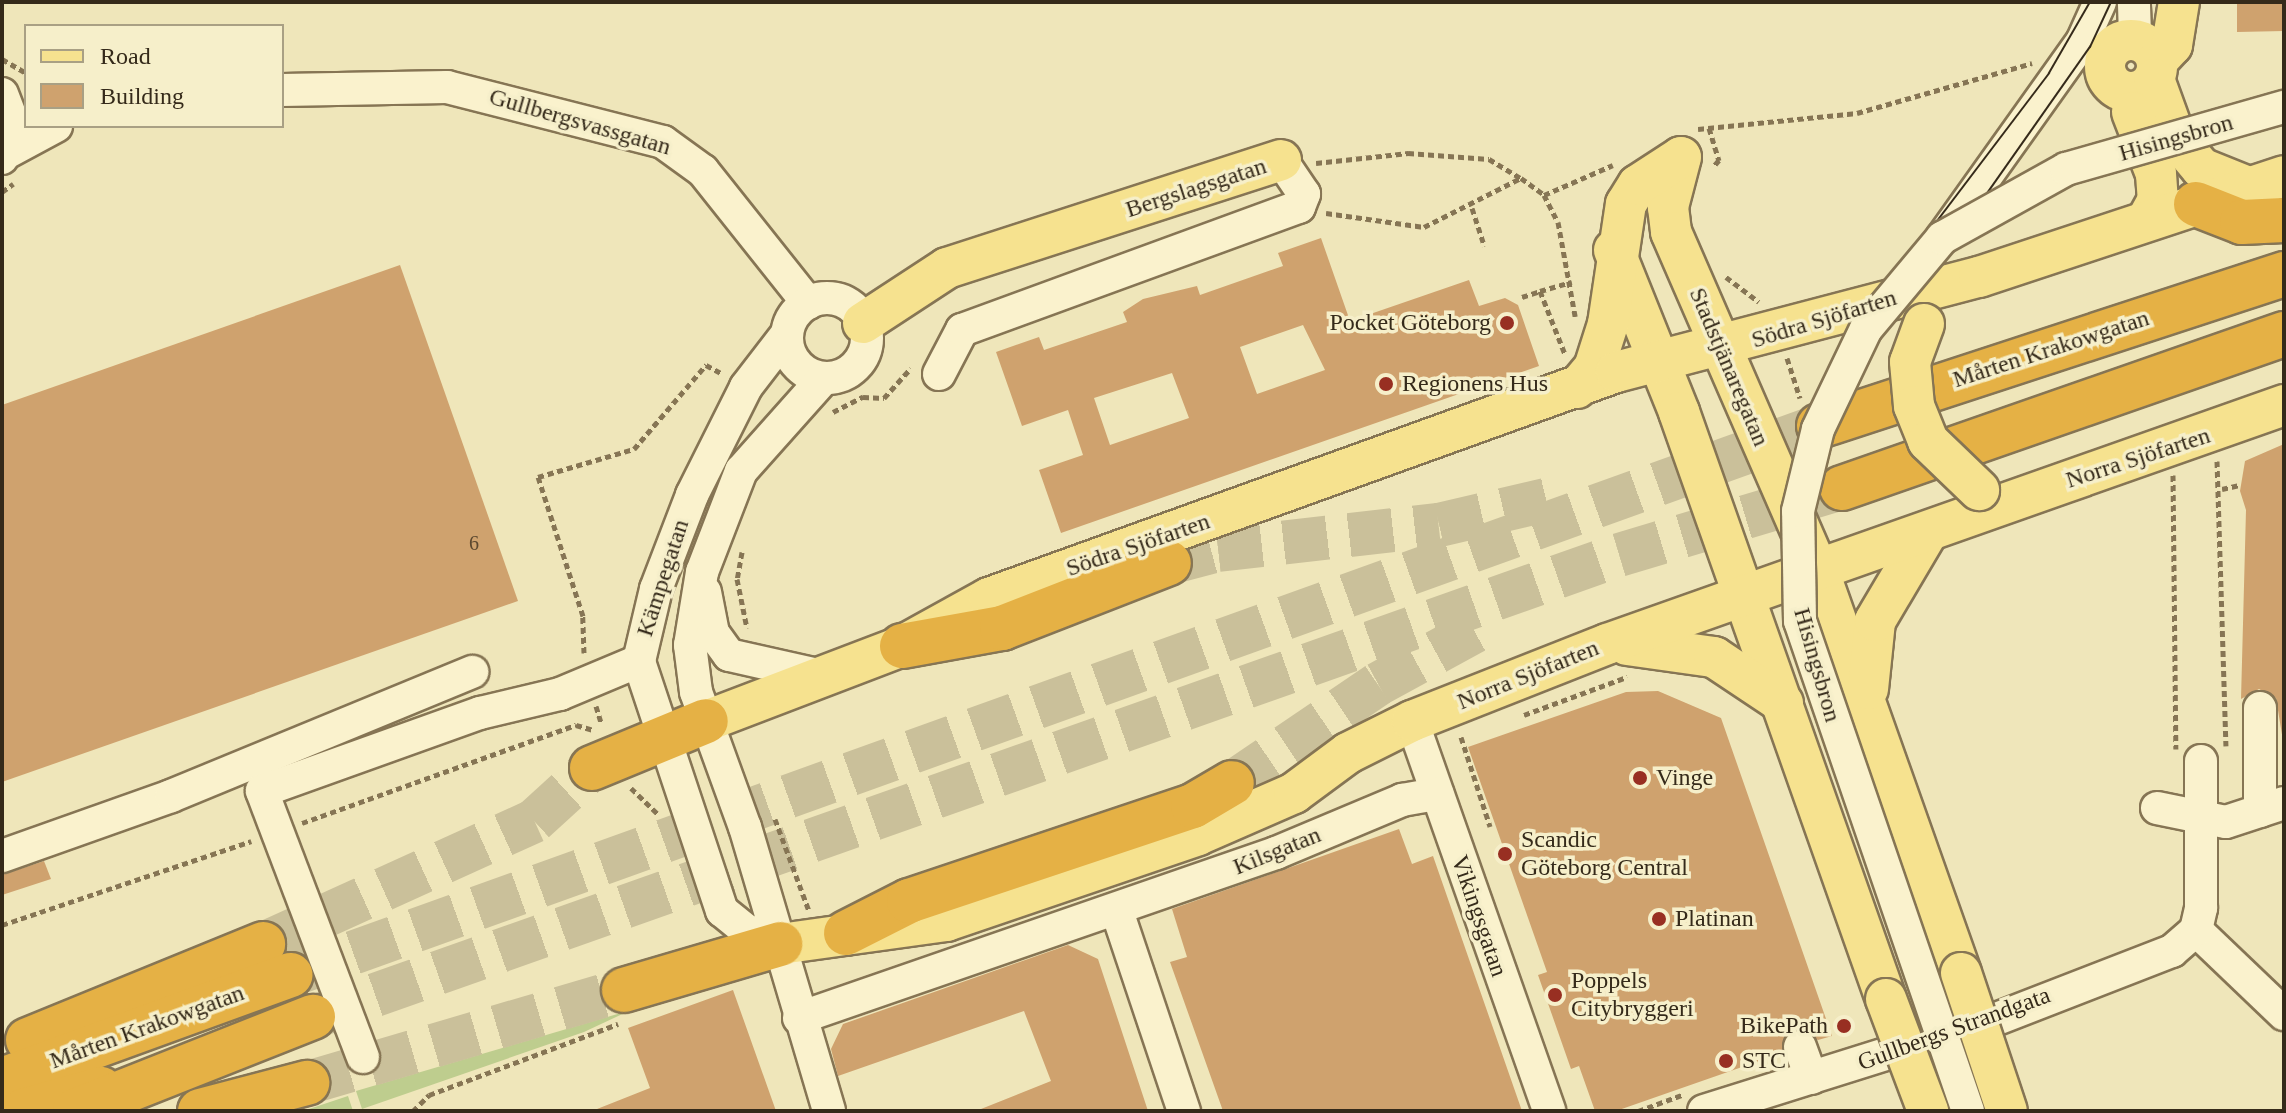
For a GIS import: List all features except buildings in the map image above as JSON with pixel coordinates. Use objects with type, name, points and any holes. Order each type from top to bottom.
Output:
[{"type":"highway","points":[[2196,204],[2242,222],[2284,220]]},
{"type":"highway","name":"Mårten Krakowgatan","points":[[1819,426],[2284,274]]},
{"type":"highway","points":[[1842,488],[2284,334]]},
{"type":"highway","points":[[902,646],[1002,628],[1169,563]]},
{"type":"highway","points":[[592,768],[706,721]]},
{"type":"highway","points":[[846,933],[909,901],[1193,806],[1232,783]]},
{"type":"highway","points":[[628,1004],[780,944]]},
{"type":"highway","name":"Mårten Krakowgatan","points":[[2,1054],[277,960],[2,1080]]},
{"type":"highway","name":"Mårten Krakowgatan","points":[[75,1111],[158,1074],[313,1017]]},
{"type":"highway","points":[[23,1111],[158,1074]]},
{"type":"highway","points":[[200,1111],[307,1083]]},
{"type":"main road","points":[[2145,55],[2172,45],[2179,2]]},
{"type":"main road","points":[[2145,55],[2133,92],[2116,88],[2156,174],[2158,200],[2147,220]]},
{"type":"main road","points":[[2145,55],[2175,137],[2201,168],[2266,182]]},
{"type":"main road","name":"Stadstjänaregatan","points":[[1616,236],[1638,185],[1681,157],[1669,197],[1671,232],[1819,572]]},
{"type":"main road","name":"Bergslagsgatan","points":[[863,323],[947,268],[1281,160]]},
{"type":"main road","name":"Södra Sjöfarten","points":[[706,721],[902,646],[989,598],[1573,375],[1724,348],[1979,277],[2266,182]]},
{"type":"main road","points":[[1616,236],[1745,597]]},
{"type":"main road","points":[[1573,375],[1594,368],[1608,324],[1616,236]]},
{"type":"main road","name":"Södra Sjöfarten","points":[[1979,277],[1924,324],[1910,362],[1914,406],[1928,441],[1979,490],[2018,497]]},
{"type":"main road","name":"Norra Sjöfarten","points":[[780,944],[946,921],[1198,835],[1294,793],[1348,753],[1417,739],[1607,644],[1819,572],[2018,497],[2284,405]]},
{"type":"main road","name":"Hisingsbron","points":[[1867,705],[1875,621],[1927,533]]},
{"type":"main road","name":"Hisingsbron","points":[[1819,572],[2007,1111]]},
{"type":"main road","name":"Hisingsbron","points":[[1745,597],[1928,1111]]},
{"type":"main road","name":"Hisingsbron","points":[[1607,644],[1714,657],[1783,703]]},
{"type":"street","name":"Hisingsbron","points":[[1968,1111],[1806,645],[1796,547],[1805,474],[1840,376],[1866,329],[1942,238],[2082,42],[2100,2]]},
{"type":"street","points":[[2134,2],[2135,34],[2145,55]]},
{"type":"street","points":[[2145,55],[2151,2]]},
{"type":"street","name":"Gullbergsvassgatan","points":[[284,90],[447,87],[663,142],[703,171],[808,303]]},
{"type":"street","points":[[4,156],[14,125],[11,97]]},
{"type":"street","name":"Hisingsbron","points":[[1942,238],[2066,169],[2284,107]]},
{"type":"street","points":[[4,156],[53,128]]},
{"type":"street","name":"Bergslagsgatan","points":[[1281,160],[1304,194]]},
{"type":"street","points":[[928,367],[962,330],[1278,218],[1299,207],[1304,194]]},
{"type":"street","points":[[840,300],[863,323],[862,358],[841,376],[823,379],[798,367],[786,335],[808,303],[840,300]]},
{"type":"street","name":"Kämpegatan","points":[[780,944],[747,931],[722,911],[662,738],[639,661],[656,589],[692,495],[746,387],[786,335]]},
{"type":"street","name":"Kämpegatan","points":[[823,379],[741,471],[702,572],[690,645],[706,721],[780,944],[799,1018],[829,1111]]},
{"type":"street","name":"Kämpegatan","points":[[702,572],[713,633],[729,655],[822,676]]},
{"type":"street","points":[[363,1057],[262,791],[589,682],[639,661]]},
{"type":"street","points":[[2,856],[171,796],[472,672]]},
{"type":"street","points":[[2157,808],[2201,822],[2272,807],[2260,708]]},
{"type":"street","name":"Vikingsgatan","points":[[1417,739],[1549,1111]]},
{"type":"street","points":[[2201,761],[2196,930],[2284,1014]]},
{"type":"street","name":"Kilsgatan","points":[[799,1018],[1117,911],[1402,800],[1437,794]]},
{"type":"street","points":[[1117,911],[1184,1111]]},
{"type":"street","name":"Gullbergs Strandgata","points":[[1697,1102],[1811,1078],[1994,1020],[2172,951],[2196,930]]},
{"type":"street","points":[[1800,1047],[1811,1078]]},
{"type":"path","points":[[1709,128],[1857,113],[1972,84],[2032,63],[2040,51]]},
{"type":"path","points":[[1304,194],[1328,215],[1405,228],[1472,208],[1521,178]]},
{"type":"path","points":[[1544,195],[1572,282],[1576,331]]},
{"type":"path","points":[[1472,208],[1484,246]]},
{"type":"path","points":[[1522,297],[1572,282]]},
{"type":"path","points":[[1540,291],[1573,375]]},
{"type":"path","points":[[601,722],[589,682],[583,616],[538,477],[634,449],[706,365]]},
{"type":"path","points":[[828,414],[863,397],[884,398],[928,367]]},
{"type":"path","name":"Norra Sjöfarten","points":[[2201,761],[2221,516],[2222,489],[2216,460]]},
{"type":"path","points":[[2173,474],[2201,761]]},
{"type":"path","points":[[2222,489],[2240,485]]},
{"type":"path","points":[[1518,717],[1642,674]]},
{"type":"path","points":[[1417,739],[1461,737],[1475,732]]},
{"type":"path","points":[[1461,737],[1490,826]]},
{"type":"path","points":[[413,1111],[429,1095],[628,1004]]},
{"type":"path","points":[[1638,1111],[1697,1102]]},
{"type":"green space","points":[[631,1010],[584,1032],[362,1109],[356,1091]]},
{"type":"green space","points":[[348,1096],[353,1111],[303,1111]]},
{"type":"tunnel","points":[[291,975],[1819,426]]},
{"type":"tunnel","points":[[313,1017],[1619,555],[1842,488]]},
{"type":"tunnel","points":[[1169,563],[1218,550],[1439,525],[1558,497]]},
{"type":"tunnel","points":[[1232,783],[1378,684],[1482,627]]},
{"type":"tunnel","points":[[263,944],[534,821],[592,768]]},
{"type":"tunnel","points":[[307,1083],[624,990]]},
{"type":"tram line","points":[[1959,1111],[1798,650],[1787,587],[1789,510],[1813,422],[1858,325],[2049,73],[2090,2]]},
{"type":"tram line","points":[[1975,1111],[1813,639],[1806,511],[1826,429],[1875,332],[1952,243],[2090,47],[2111,2]]},
{"type":"tram line","points":[[1981,203],[2062,162],[2284,99]]},
{"type":"tram line","points":[[1959,238],[2069,177],[2284,115]]},
{"type":"place","name":"Pocket Göteborg","points":[[1507,323]]},
{"type":"place","name":"Regionens Hus","points":[[1386,384]]},
{"type":"place","name":"Vinge","points":[[1640,778]]},
{"type":"place","name":"Scandic Göteborg Central","points":[[1505,854]]},
{"type":"place","name":"Platinan","points":[[1659,919]]},
{"type":"place","name":"Poppels Citybryggeri","points":[[1555,995]]},
{"type":"place","name":"BikePath","points":[[1844,1026]]},
{"type":"place","name":"STC","points":[[1726,1061]]}]
